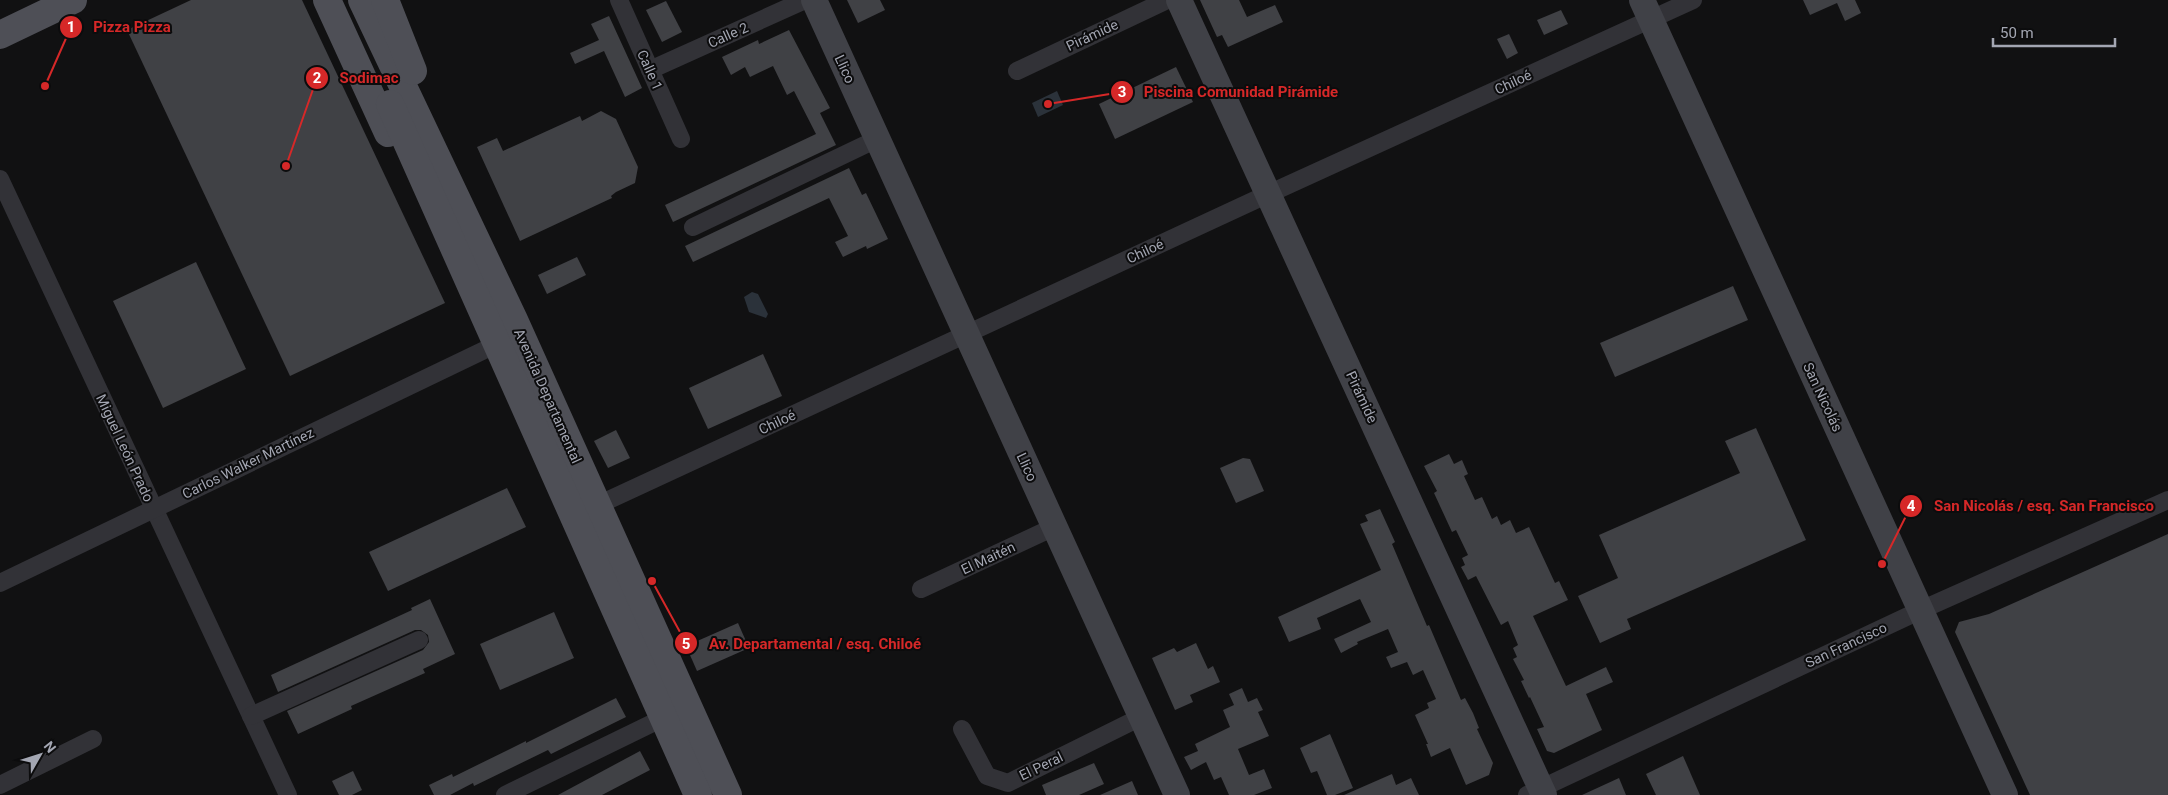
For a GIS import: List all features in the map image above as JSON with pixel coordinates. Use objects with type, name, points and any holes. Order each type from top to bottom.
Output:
[{"type":"main road","points":[[0,35],[73,0]]},
{"type":"main road","points":[[327,0],[442,251],[486,318]]},
{"type":"main road","name":"Avenida Departamental","points":[[344,0],[698,795]]},
{"type":"main road","name":"Avenida Departamental","points":[[362,0],[514,320],[728,795]]},
{"type":"main road","points":[[386,0],[435,126],[483,235],[514,320]]},
{"type":"street","name":"Calle 1","points":[[619,0],[681,140]]},
{"type":"street","name":"Calle 2","points":[[650,70],[805,0]]},
{"type":"street","name":"Llico","points":[[814,0],[1177,795]]},
{"type":"street","name":"Pirámide","points":[[1017,71],[1167,0]]},
{"type":"street","name":"Pirámide","points":[[1179,0],[1269,194],[1537,793]]},
{"type":"street","name":"Chiloé","points":[[598,505],[1269,194],[1646,10],[1694,0]]},
{"type":"street","name":"San Nicolás","points":[[1646,10],[2005,795]]},
{"type":"street","points":[[692,228],[877,139]]},
{"type":"street","name":"Miguel León Prado","points":[[0,179],[288,795]]},
{"type":"street","name":"Carlos Walker Martínez","points":[[0,583],[497,344]]},
{"type":"street","name":"San Francisco","points":[[1537,793],[1921,610],[2168,500]]},
{"type":"street","name":"El Maitén","points":[[920,589],[1054,527]]},
{"type":"street","points":[[251,716],[419,640]]},
{"type":"street","name":"El Peral","points":[[962,730],[987,776],[1008,783],[1141,717]]},
{"type":"street","points":[[505,795],[663,718]]},
{"type":"street","points":[[0,785],[93,739]]},
{"type":"shaded area","points":[[1057,91],[1063,105],[1038,117],[1032,103]]},
{"type":"shaded area","points":[[752,292],[758,294],[768,314],[766,318],[749,312],[744,297]]},
{"type":"building","points":[[191,0],[302,0],[445,303],[290,376],[127,30]]},
{"type":"building","points":[[847,0],[880,0],[885,10],[858,23]]},
{"type":"building","points":[[1200,0],[1239,0],[1247,17],[1275,5],[1283,22],[1228,47],[1222,35],[1217,37]]},
{"type":"building","points":[[1803,0],[1855,0],[1861,13],[1845,21],[1837,3],[1810,15]]},
{"type":"building","points":[[666,1],[682,32],[662,42],[646,10]]},
{"type":"building","points":[[1561,10],[1568,24],[1544,35],[1537,20]]},
{"type":"building","points":[[609,16],[642,88],[625,97],[604,51],[575,64],[570,53],[599,40],[591,24]]},
{"type":"building","points":[[789,30],[830,108],[820,113],[836,145],[673,222],[665,205],[816,134],[794,91],[787,95],[773,66],[750,77],[745,67],[731,75],[722,57],[758,40],[759,44]]},
{"type":"building","points":[[1509,34],[1518,53],[1507,59],[1497,39]]},
{"type":"building","points":[[1176,67],[1193,102],[1115,139],[1099,104]]},
{"type":"building","points":[[601,111],[616,119],[638,167],[635,183],[616,192],[611,196],[612,198],[520,241],[477,147],[497,138],[503,151],[580,116],[582,121]]},
{"type":"building","points":[[849,168],[862,195],[866,193],[888,239],[867,249],[866,246],[843,257],[835,242],[848,236],[829,198],[693,262],[685,246]]},
{"type":"building","points":[[577,257],[586,275],[547,294],[538,275]]},
{"type":"building","points":[[196,262],[246,369],[163,408],[113,301]]},
{"type":"building","points":[[1733,286],[1748,320],[1615,377],[1600,343]]},
{"type":"building","points":[[763,354],[782,396],[708,429],[689,388]]},
{"type":"building","points":[[1756,428],[1806,540],[1627,619],[1631,629],[1600,643],[1578,596],[1618,578],[1599,535],[1740,473],[1725,441]]},
{"type":"building","points":[[616,430],[630,458],[608,468],[594,441]]},
{"type":"building","points":[[1449,454],[1454,464],[1462,460],[1468,474],[1464,476],[1475,500],[1482,497],[1492,519],[1497,516],[1501,525],[1510,520],[1516,533],[1529,527],[1555,583],[1559,581],[1568,600],[1533,616],[1566,686],[1606,667],[1613,682],[1586,694],[1602,730],[1554,753],[1547,751],[1537,729],[1544,727],[1521,681],[1524,680],[1513,659],[1517,657],[1513,648],[1518,645],[1508,621],[1501,625],[1476,576],[1468,580],[1461,567],[1465,565],[1462,558],[1468,555],[1456,530],[1452,532],[1434,493],[1437,491],[1424,466]]},
{"type":"building","points":[[1243,458],[1250,459],[1264,491],[1236,503],[1220,468]]},
{"type":"building","points":[[507,488],[526,527],[388,591],[369,552]]},
{"type":"building","points":[[1380,509],[1395,542],[1392,544],[1427,626],[1429,625],[1461,700],[1465,698],[1473,713],[1479,728],[1477,729],[1493,763],[1489,775],[1466,785],[1450,748],[1431,757],[1426,744],[1428,744],[1415,715],[1429,708],[1427,703],[1436,699],[1423,670],[1413,675],[1407,662],[1391,668],[1386,657],[1398,652],[1388,629],[1357,642],[1358,644],[1341,653],[1334,639],[1371,622],[1360,599],[1317,618],[1321,629],[1289,642],[1278,617],[1381,570],[1360,524],[1368,521],[1365,515]]},
{"type":"building","points":[[2168,534],[2168,795],[2030,795],[1955,632],[1959,622],[1989,614]]},
{"type":"building","points":[[430,599],[455,654],[423,669],[425,673],[351,706],[352,709],[298,734],[287,711],[423,650],[429,642],[428,635],[421,630],[415,630],[278,692],[271,675],[412,610],[411,608]]},
{"type":"building","points":[[554,612],[574,658],[500,690],[480,644]]},
{"type":"building","points":[[738,623],[749,648],[697,671],[686,646]]},
{"type":"building","points":[[1196,643],[1208,669],[1213,666],[1220,682],[1190,695],[1193,702],[1175,710],[1152,658],[1174,648],[1177,652]]},
{"type":"building","points":[[1242,688],[1248,702],[1257,698],[1263,710],[1258,712],[1269,736],[1238,749],[1249,775],[1264,769],[1272,788],[1254,795],[1229,795],[1221,777],[1214,780],[1206,762],[1191,770],[1184,757],[1198,751],[1195,744],[1230,727],[1223,710],[1234,705],[1229,694]]},
{"type":"building","points":[[616,698],[626,717],[551,754],[548,750],[474,786],[473,783],[450,795],[434,795],[429,785],[452,774],[453,777]]},
{"type":"building","points":[[1330,734],[1353,788],[1335,795],[1327,795],[1317,771],[1311,773],[1300,748]]},
{"type":"building","points":[[640,751],[650,770],[602,795],[558,795]]},
{"type":"building","points":[[1683,756],[1700,795],[1656,795],[1646,774]]},
{"type":"building","points":[[1094,763],[1104,784],[1079,795],[1046,795],[1042,785]]},
{"type":"building","points":[[353,771],[362,790],[352,795],[339,795],[332,781]]},
{"type":"building","points":[[1392,774],[1396,785],[1411,778],[1419,795],[1344,795]]},
{"type":"building","points":[[1619,778],[1626,795],[1582,795]]},
{"type":"building","points":[[1132,781],[1138,795],[1100,795]]},
{"type":"place","name":"Pizza Pizza","points":[[45,86]]},
{"type":"place","name":"Piscina Comunidad Pirámide","points":[[1048,104]]},
{"type":"place","name":"Sodimac","points":[[286,166]]},
{"type":"place","name":"San Nicolás / esq. San Francisco","points":[[1882,564]]},
{"type":"place","name":"Av. Departamental / esq. Chiloé","points":[[652,581]]}]
